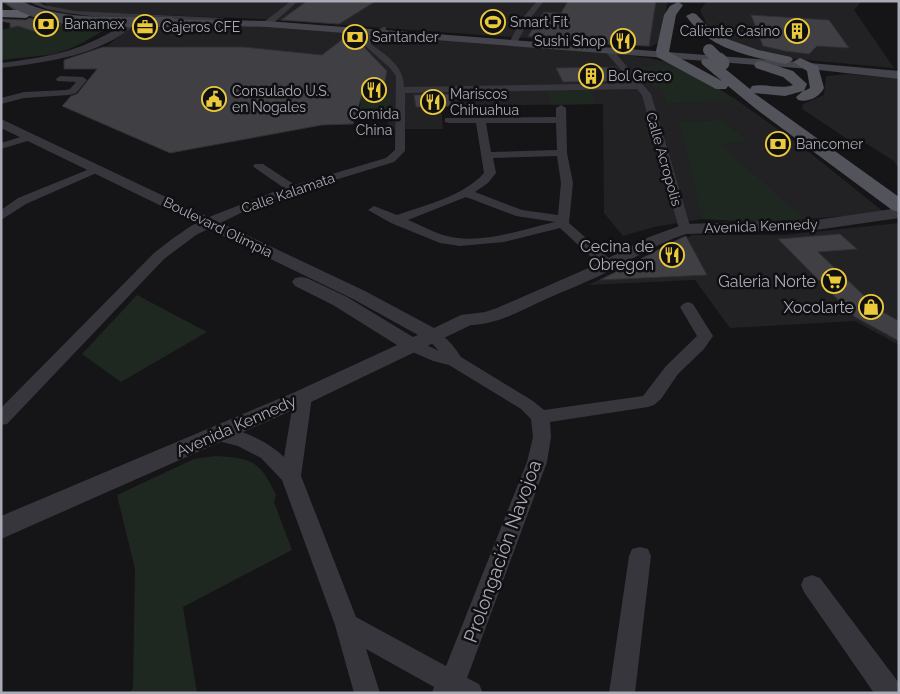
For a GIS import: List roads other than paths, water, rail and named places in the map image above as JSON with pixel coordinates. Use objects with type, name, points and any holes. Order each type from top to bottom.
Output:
[{"type":"highway","points":[[4,4],[22,1]]},
{"type":"highway","points":[[4,4],[26,14]]},
{"type":"main road","points":[[22,1],[36,9],[70,16],[172,20]]},
{"type":"main road","points":[[662,52],[668,33],[668,17],[679,3],[702,30],[758,54],[799,63],[899,75]]},
{"type":"main road","points":[[4,4],[35,13],[63,17],[223,21],[351,27],[608,50],[662,52],[749,62],[799,63],[813,69],[816,91],[793,101],[792,106]]},
{"type":"main road","points":[[688,13],[706,54],[772,114],[899,206]]},
{"type":"main road","points":[[269,23],[379,29],[899,70]]},
{"type":"main road","points":[[662,52],[669,60],[689,67],[750,104],[772,114]]},
{"type":"main road","points":[[706,54],[804,122],[899,192]]},
{"type":"main road","points":[[749,62],[788,74],[800,84],[799,88],[791,91],[777,92],[757,89]]},
{"type":"street","points":[[32,1],[42,7],[75,13],[223,21]]},
{"type":"street","points":[[269,23],[295,1]]},
{"type":"street","points":[[515,41],[526,20],[541,1]]},
{"type":"street","points":[[26,14],[64,20],[127,23],[223,21]]},
{"type":"street","points":[[1,64],[57,56],[88,48],[127,23]]},
{"type":"street","name":"Calle Kalamata","points":[[1,419],[159,256],[195,230],[294,190],[390,160],[398,154],[400,151],[400,76],[397,70],[367,44],[379,29]]},
{"type":"street","points":[[608,50],[642,88]]},
{"type":"street","points":[[57,56],[60,60],[57,69]]},
{"type":"street","points":[[1,101],[24,95],[66,93],[73,91],[83,80],[60,79]]},
{"type":"street","points":[[401,90],[642,88]]},
{"type":"street","name":"Calle Acropolis","points":[[642,88],[646,94],[685,229]]},
{"type":"street","points":[[449,120],[480,120],[561,114],[562,153],[568,183],[562,222]]},
{"type":"street","points":[[395,220],[465,192],[480,185],[487,179],[490,173],[480,120]]},
{"type":"street","name":"Boulevard Olimpia","points":[[1,123],[16,142]]},
{"type":"street","name":"Boulevard Olimpia","points":[[1,134],[16,142],[211,222],[359,295],[432,335]]},
{"type":"street","points":[[487,155],[562,153]]},
{"type":"street","points":[[259,166],[294,190]]},
{"type":"street","points":[[1,216],[22,201],[89,172]]},
{"type":"street","name":"Boulevard Olimpia","points":[[89,172],[195,230],[340,301],[412,345]]},
{"type":"street","points":[[465,192],[520,213],[562,222],[604,262]]},
{"type":"street","points":[[374,210],[446,240],[458,242],[480,241],[562,222]]},
{"type":"street","name":"Avenida Kennedy","points":[[1,528],[303,397],[468,319],[490,316],[563,279],[628,253],[666,235],[685,229],[816,225],[899,213]]},
{"type":"street","points":[[412,345],[439,357],[454,361],[527,405],[540,417],[648,401],[659,390],[673,369],[696,348],[705,336],[688,307]]},
{"type":"street","points":[[432,335],[449,351],[454,361]]},
{"type":"street","points":[[291,476],[303,397]]},
{"type":"street","name":"Prolongación Navojoa","points":[[456,689],[537,462],[542,437],[540,417]]},
{"type":"street","points":[[217,434],[243,440],[268,453],[291,476],[348,625],[368,693]]},
{"type":"street","points":[[622,693],[640,556]]},
{"type":"street","points":[[812,585],[890,693]]},
{"type":"street","points":[[348,625],[456,689]]},
{"type":"place","name":"Smart Fit","points":[[493,22]]},
{"type":"place","name":"Banamex","points":[[46,24]]},
{"type":"place","name":"Cajeros CFE","points":[[145,27]]},
{"type":"place","name":"Caliente Casino","points":[[797,31]]},
{"type":"place","name":"Santander","points":[[355,37]]},
{"type":"place","name":"Sushi Shop","points":[[623,41]]},
{"type":"place","name":"Bol Greco","points":[[591,76]]},
{"type":"place","name":"Comida China","points":[[374,90]]},
{"type":"place","name":"Consulado U.S. en Nogales","points":[[214,99]]},
{"type":"place","name":"Mariscos Chihuahua","points":[[433,102]]},
{"type":"place","name":"Bancomer","points":[[778,144]]},
{"type":"place","name":"Cecina de Obregon","points":[[672,255]]},
{"type":"place","name":"Galeria Norte","points":[[834,281]]},
{"type":"place","name":"Xocolarte","points":[[871,307]]}]
